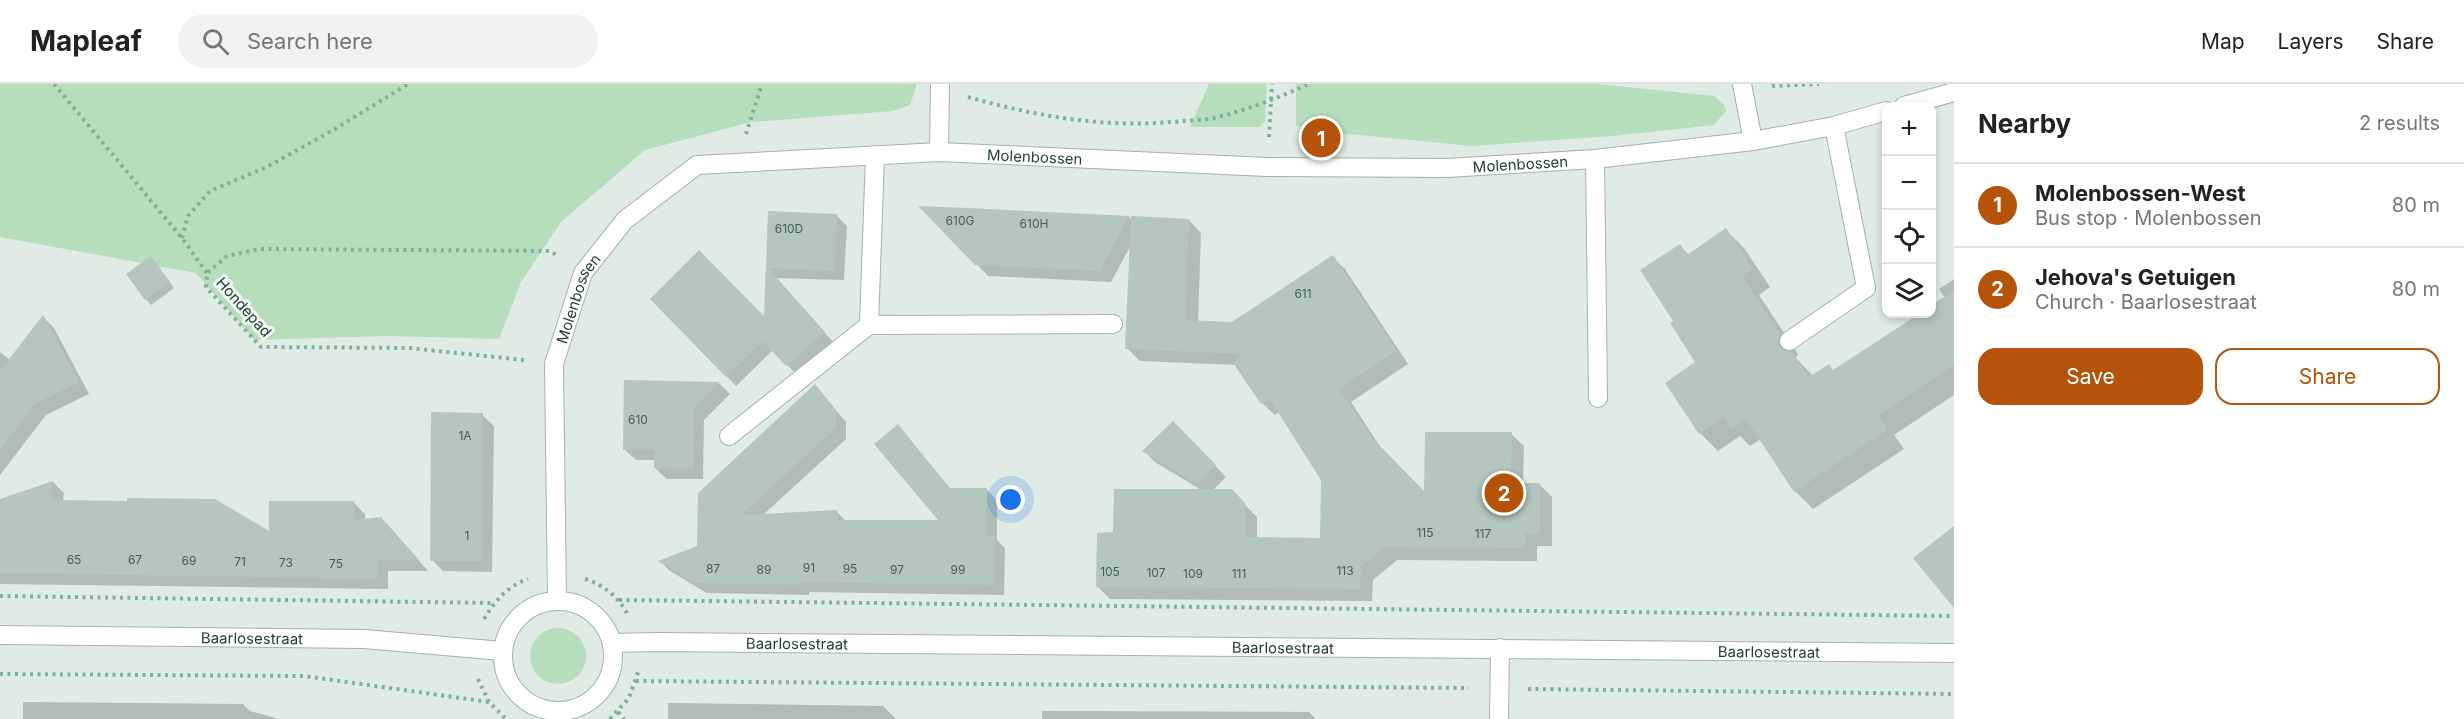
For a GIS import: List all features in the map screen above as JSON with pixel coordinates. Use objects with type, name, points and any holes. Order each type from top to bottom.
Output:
[{"type":"street","points":[[939,152],[942,86]]},
{"type":"street","points":[[1742,86],[1753,141]]},
{"type":"street","points":[[1918,102],[1954,92]]},
{"type":"street","name":"Molenbossen","points":[[557,600],[554,364],[583,273],[625,220],[697,165],[939,152],[1267,167],[1448,168],[1595,159],[1753,141],[1834,126],[1882,112]]},
{"type":"street","points":[[1789,341],[1866,288],[1834,126]]},
{"type":"street","points":[[869,325],[875,155]]},
{"type":"street","points":[[1595,159],[1598,398]]},
{"type":"street","points":[[729,436],[869,325],[1113,324]]},
{"type":"street","points":[[569,601],[591,611],[600,620],[613,643],[612,666],[604,686],[576,714],[554,712],[536,707],[522,698],[511,686],[503,669],[502,651],[506,634],[516,619],[528,609],[542,602],[569,601]]},
{"type":"street","name":"Baarlosestraat","points":[[0,635],[364,639],[502,651]]},
{"type":"street","name":"Baarlosestraat","points":[[613,643],[1954,653]]},
{"type":"street","points":[[1499,719],[1500,648]]},
{"type":"path","points":[[54,84],[182,238],[207,273]]},
{"type":"path","points":[[182,238],[188,216],[210,191],[267,167],[408,84]]},
{"type":"path","points":[[738,163],[762,84]]},
{"type":"path","points":[[1267,167],[1272,84]]},
{"type":"path","points":[[942,86],[1001,107],[1076,122],[1158,124],[1216,117],[1271,100],[1309,84]]},
{"type":"path","points":[[1742,86],[1819,84]]},
{"type":"path","name":"Hondepad","points":[[554,364],[410,348],[261,347],[206,287],[207,273],[227,256],[259,249],[550,251],[583,273]]},
{"type":"path","points":[[506,719],[489,702],[476,673],[475,648],[481,624],[494,603],[507,590],[538,575],[556,573],[575,575],[593,581],[619,600],[633,622],[639,642],[640,661],[636,681],[629,698],[610,719]]},
{"type":"path","points":[[0,596],[494,603]]},
{"type":"path","points":[[619,600],[1954,616]]},
{"type":"path","points":[[0,674],[304,676],[489,702]]},
{"type":"path","points":[[636,681],[1954,694]]},
{"type":"path","points":[[618,712],[624,719]]},
{"type":"green space","points":[[0,84],[917,84],[910,105],[893,111],[751,122],[645,150],[561,222],[521,282],[499,339],[388,336],[254,340],[196,273],[0,237]]},
{"type":"green space","points":[[1209,84],[1267,84],[1265,121],[1260,127],[1190,127]]},
{"type":"green space","points":[[1296,84],[1597,84],[1715,96],[1724,105],[1726,111],[1714,125],[1613,136],[1472,146],[1308,130],[1296,125]]},
{"type":"green space","points":[[553,628],[563,628],[578,636],[584,645],[586,656],[584,667],[578,676],[563,684],[553,684],[542,679],[535,672],[530,661],[530,651],[535,640],[542,633]]},
{"type":"building","points":[[918,206],[1129,216],[1100,271],[975,265]]},
{"type":"building","points":[[768,211],[837,214],[835,271],[768,268],[825,332],[786,366],[763,341],[726,377],[650,299],[699,250],[764,316]]},
{"type":"building","points":[[1131,216],[1189,219],[1185,320],[1232,322],[1333,255],[1397,351],[1339,389],[1380,449],[1382,448],[1424,491],[1425,432],[1512,432],[1511,483],[1540,483],[1540,534],[1525,534],[1525,548],[1384,547],[1361,567],[1360,589],[1096,587],[1097,533],[1113,532],[1114,489],[1232,489],[1245,503],[1245,537],[1320,538],[1321,480],[1269,398],[1261,404],[1233,363],[1243,354],[1125,349]]},
{"type":"building","points":[[1726,228],[1753,269],[1742,276],[1780,334],[1779,347],[1792,352],[1809,377],[1829,364],[1833,370],[1913,318],[1936,318],[1936,302],[1954,290],[1954,365],[1878,416],[1887,430],[1794,492],[1746,419],[1731,429],[1723,418],[1699,434],[1665,383],[1695,362],[1670,323],[1673,321],[1640,270],[1680,244],[1687,255]]},
{"type":"building","points":[[151,256],[170,282],[145,300],[126,274]]},
{"type":"building","points":[[43,315],[79,382],[35,404],[0,450],[0,371]]},
{"type":"building","points":[[624,380],[720,382],[694,409],[693,469],[654,468],[654,450],[623,450]]},
{"type":"building","points":[[815,384],[836,410],[836,428],[741,515],[837,510],[838,520],[938,520],[874,444],[898,424],[949,488],[987,488],[986,535],[995,536],[994,585],[695,583],[658,561],[697,546],[698,493]]},
{"type":"building","points":[[431,412],[483,413],[482,561],[430,561]]},
{"type":"building","points":[[1173,421],[1216,465],[1197,484],[1142,451]]},
{"type":"building","points":[[53,481],[52,500],[215,499],[269,531],[269,501],[354,501],[354,520],[381,517],[419,560],[378,560],[377,579],[0,573],[0,499]]},
{"type":"building","points":[[1954,526],[1954,608],[1913,558]]},
{"type":"place","name":"Molenbossen-West","points":[[1321,138]]},
{"type":"place","name":"Jehova's Getuigen","points":[[1504,493]]}]
